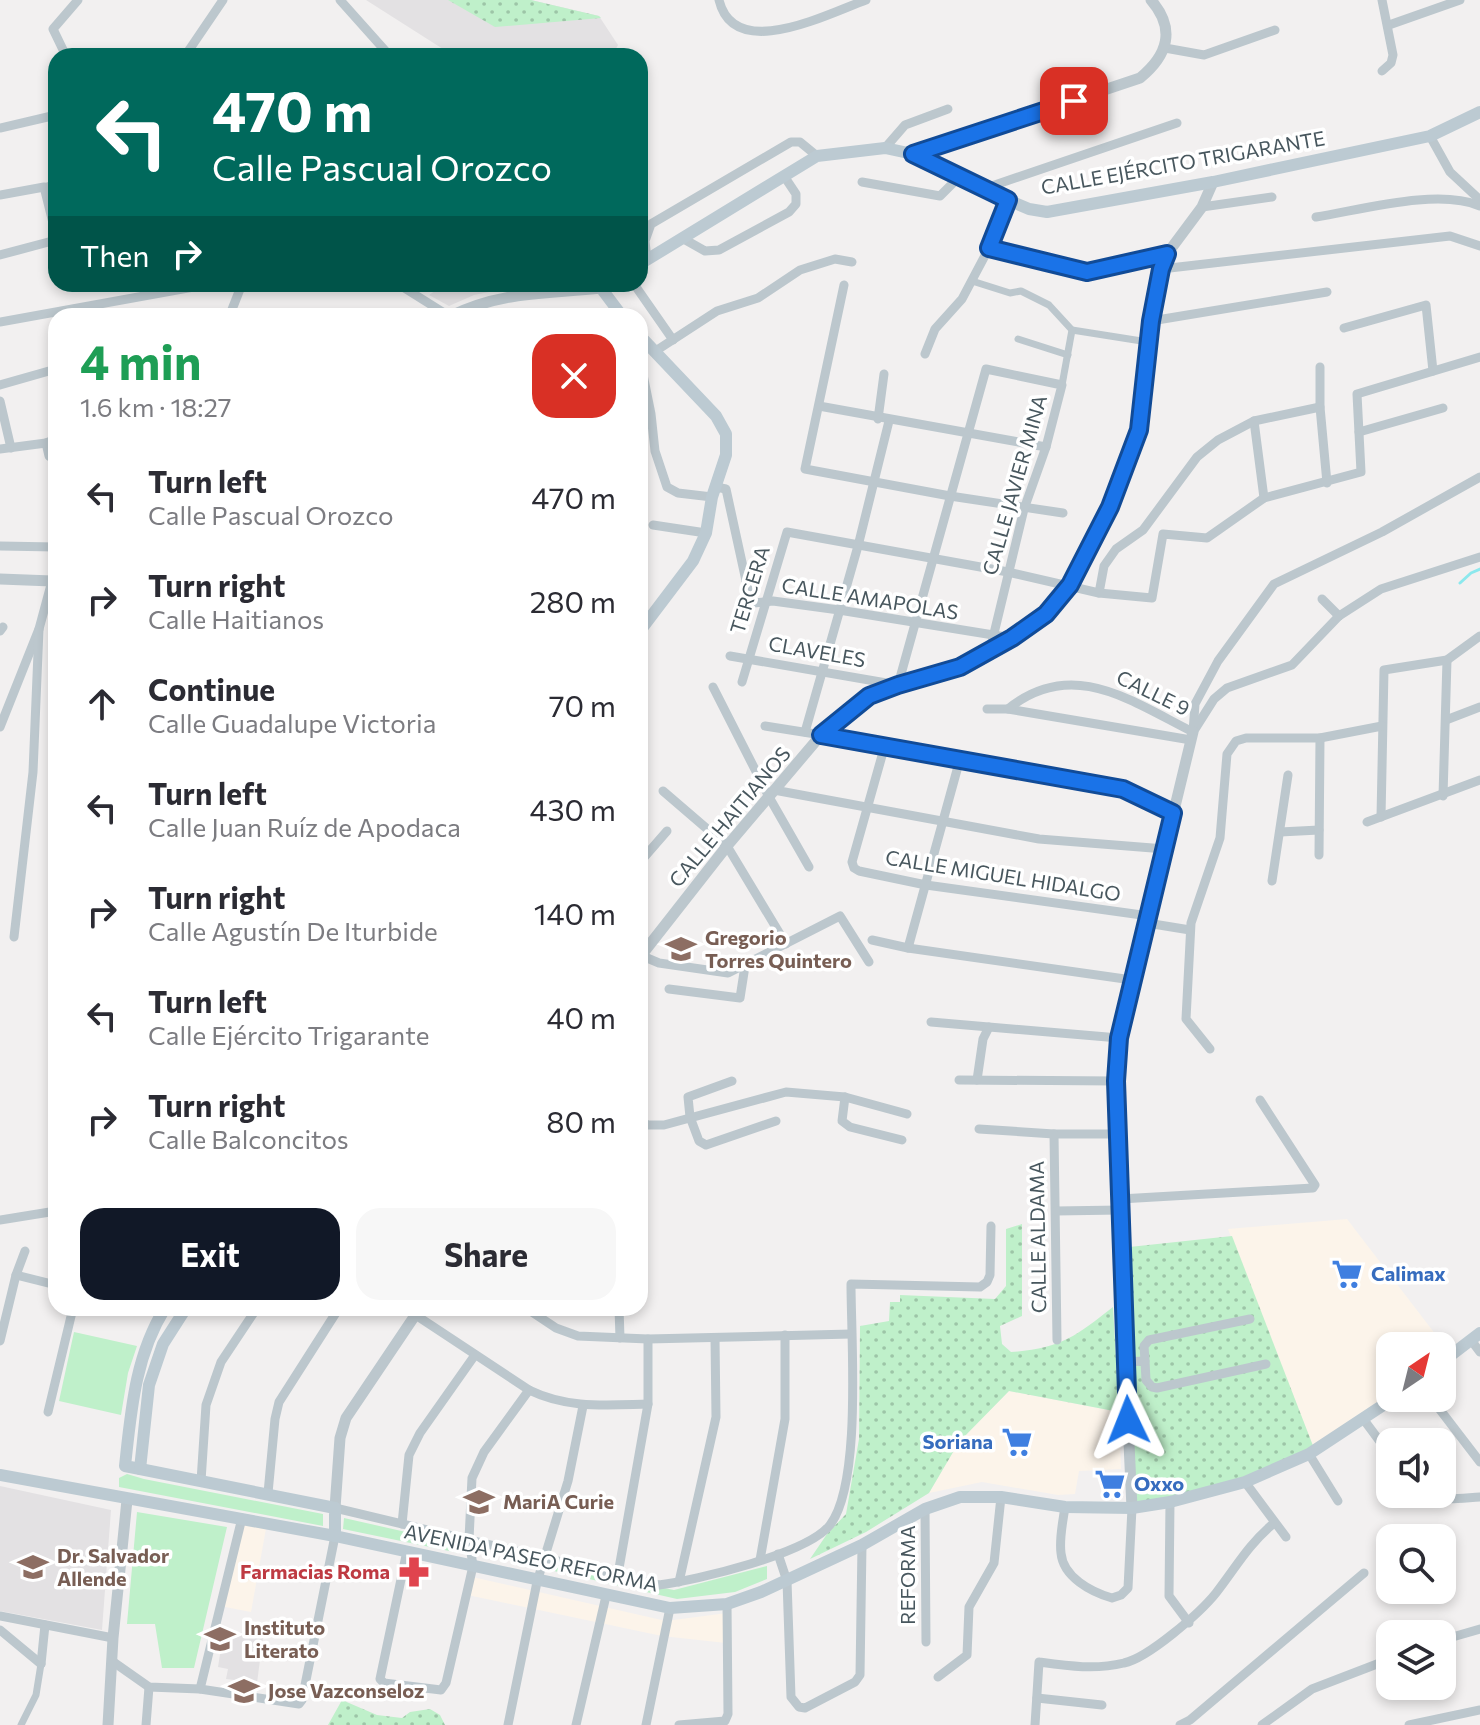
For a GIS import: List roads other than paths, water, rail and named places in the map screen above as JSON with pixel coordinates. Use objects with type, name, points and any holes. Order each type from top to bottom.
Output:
[{"type":"main road","name":"CALLE EJÉRCITO TRIGARANTE","points":[[648,258],[817,156],[885,148],[913,154],[982,189],[1029,209],[1047,212],[1213,182],[1430,136],[1480,112]]},
{"type":"main road","points":[[648,345],[716,416],[726,434],[726,455],[714,492],[706,533],[693,561],[648,620]]},
{"type":"main road","name":"AVENIDA PASEO REFORMA","points":[[162,1316],[145,1350],[132,1393],[125,1466],[335,1508]]},
{"type":"main road","points":[[140,1469],[149,1385],[163,1344],[181,1316]]},
{"type":"main road","points":[[1456,1351],[1475,1336]]},
{"type":"main road","name":"AVENIDA PASEO REFORMA","points":[[0,1475],[335,1536],[537,1582],[670,1608],[727,1604],[787,1581],[862,1545],[925,1509],[960,1497],[1001,1497],[1065,1507],[1132,1508],[1170,1502],[1245,1482],[1309,1454],[1376,1411]]},
{"type":"main road","points":[[335,1508],[335,1536]]},
{"type":"street","points":[[62,48],[53,29],[78,0]]},
{"type":"street","points":[[189,48],[223,0]]},
{"type":"street","points":[[340,0],[383,48]]},
{"type":"street","points":[[719,0],[725,15],[737,28],[757,33],[789,27],[866,0]]},
{"type":"street","points":[[913,154],[1140,78],[1152,69],[1165,48],[1166,25],[1151,0]]},
{"type":"street","points":[[1382,0],[1393,55],[1391,63],[1382,71]]},
{"type":"street","points":[[1389,25],[1460,0]]},
{"type":"street","points":[[1165,48],[1204,55],[1275,30]]},
{"type":"street","points":[[885,148],[905,125],[948,109]]},
{"type":"street","points":[[0,128],[48,117]]},
{"type":"street","points":[[982,189],[1177,123]]},
{"type":"street","points":[[1430,136],[1450,172],[1480,200]]},
{"type":"street","points":[[648,232],[651,224],[791,142],[800,142],[817,156]]},
{"type":"street","points":[[682,238],[705,251],[719,250],[789,212],[796,204],[796,194],[784,176]]},
{"type":"street","points":[[862,182],[940,196],[958,178]]},
{"type":"street","name":"CALLE HAITIANOS","points":[[648,946],[821,735],[869,696],[960,667],[1012,638],[1046,614],[1070,585],[1110,507],[1139,430],[1148,342],[1161,269],[1167,254],[1202,207],[1213,182]]},
{"type":"street","points":[[0,195],[48,186]]},
{"type":"street","points":[[44,187],[48,204]]},
{"type":"street","points":[[1202,207],[1272,197]]},
{"type":"street","points":[[1316,217],[1434,198],[1465,200],[1480,206]]},
{"type":"street","points":[[925,354],[935,329],[962,299],[972,281],[1008,200]]},
{"type":"street","points":[[1161,269],[1450,236],[1480,246]]},
{"type":"street","points":[[0,255],[48,240]]},
{"type":"street","points":[[989,248],[1087,272],[1167,254]]},
{"type":"street","points":[[654,352],[717,311],[758,298],[800,270],[835,259],[852,262]]},
{"type":"street","points":[[972,281],[1010,293],[1021,291],[1049,305],[1072,330],[1148,342]]},
{"type":"street","points":[[844,285],[805,469],[1024,509],[1063,513]]},
{"type":"street","points":[[98,308],[173,292]]},
{"type":"street","points":[[411,292],[437,308]]},
{"type":"street","points":[[467,308],[501,297],[540,292]]},
{"type":"street","points":[[640,292],[673,340]]},
{"type":"street","points":[[1151,321],[1327,292]]},
{"type":"street","points":[[1344,328],[1426,305],[1433,371]]},
{"type":"street","points":[[0,322],[48,316]]},
{"type":"street","name":"CALLE JAVIER MINA","points":[[990,650],[1024,509],[1046,447],[1062,385],[1072,330]]},
{"type":"street","points":[[1018,339],[1068,355]]},
{"type":"street","points":[[858,546],[1008,572],[1099,593],[1152,598],[1163,534],[1207,538],[1264,498],[1361,472],[1357,394],[1480,357]]},
{"type":"street","points":[[1320,367],[1320,407],[1327,483]]},
{"type":"street","points":[[898,685],[986,369],[1062,385]]},
{"type":"street","points":[[0,385],[48,371]]},
{"type":"street","points":[[878,419],[884,374]]},
{"type":"street","points":[[648,399],[655,451],[667,487],[678,493],[714,492]]},
{"type":"street","points":[[0,401],[5,449],[48,442]]},
{"type":"street","points":[[819,406],[1046,447]]},
{"type":"street","points":[[1099,593],[1104,566],[1116,549],[1143,530],[1197,457],[1218,440],[1254,421],[1320,407]]},
{"type":"street","points":[[1359,432],[1443,408]]},
{"type":"street","points":[[805,732],[858,546],[889,421]]},
{"type":"street","points":[[1254,421],[1264,498]]},
{"type":"street","points":[[1065,1507],[1060,1555],[1069,1572],[1082,1585],[1112,1598],[1121,1595],[1128,1588],[1132,1508],[1116,1081],[1119,1038],[1192,736],[1195,704],[1218,661],[1274,584],[1382,532],[1480,477]]},
{"type":"street","name":"CALLE AMAPOLAS","points":[[714,492],[726,489],[750,599],[754,603],[839,610],[1012,638]]},
{"type":"street","points":[[653,525],[706,533]]},
{"type":"street","name":"TERCERA","points":[[742,682],[787,532],[858,546]]},
{"type":"street","points":[[0,546],[48,547]]},
{"type":"street","points":[[1192,736],[1214,699],[1227,688],[1292,665],[1339,616],[1381,589],[1480,557]]},
{"type":"street","points":[[0,579],[48,580]]},
{"type":"street","points":[[1322,599],[1339,616]]},
{"type":"street","points":[[0,727],[48,600]]},
{"type":"street","points":[[14,937],[33,772],[39,629]]},
{"type":"street","points":[[1381,817],[1384,670],[1447,660],[1480,636]]},
{"type":"street","name":"CLAVELES","points":[[730,656],[898,685]]},
{"type":"street","points":[[1443,796],[1447,660]]},
{"type":"street","name":"CALLE 9","points":[[1008,709],[1025,695],[1074,683],[1109,690],[1192,736]]},
{"type":"street","points":[[713,687],[809,867]]},
{"type":"street","points":[[1446,720],[1480,707]]},
{"type":"street","points":[[987,709],[1008,709],[1192,736]]},
{"type":"street","points":[[765,726],[1123,789],[1173,813]]},
{"type":"street","points":[[1210,1049],[1186,1019],[1190,930],[1220,838],[1227,754],[1236,741],[1246,738],[1320,738],[1382,726]]},
{"type":"street","points":[[1319,855],[1320,738]]},
{"type":"street","points":[[867,808],[885,745]]},
{"type":"street","points":[[908,948],[960,759]]},
{"type":"street","points":[[1272,881],[1288,775]]},
{"type":"street","points":[[1367,822],[1480,780]]},
{"type":"street","points":[[663,791],[727,846],[786,944]]},
{"type":"street","points":[[772,794],[1039,839],[1165,849]]},
{"type":"street","name":"CALLE MIGUEL HIDALGO","points":[[867,808],[852,862],[859,871],[926,885],[1148,920],[1190,930]]},
{"type":"street","points":[[1280,832],[1319,830]]},
{"type":"street","points":[[648,853],[667,831]]},
{"type":"street","points":[[648,959],[728,973],[840,916],[869,962]]},
{"type":"street","points":[[872,940],[908,948],[1132,980]]},
{"type":"street","points":[[669,989],[736,999],[742,994],[745,966]]},
{"type":"street","points":[[931,1022],[1119,1038]]},
{"type":"street","points":[[977,1080],[983,1039],[989,1027]]},
{"type":"street","points":[[959,1080],[1116,1081]]},
{"type":"street","points":[[732,1081],[688,1097],[690,1117],[699,1141],[706,1145],[776,1121]]},
{"type":"street","points":[[648,1125],[664,1125],[786,1092],[845,1097],[907,1114]]},
{"type":"street","points":[[845,1097],[842,1121],[850,1127],[902,1140]]},
{"type":"street","points":[[1056,1211],[1315,1187],[1260,1100]]},
{"type":"street","points":[[979,1129],[1118,1134]]},
{"type":"street","name":"CALLE ALDAMA","points":[[1054,1134],[1057,1340]]},
{"type":"street","points":[[0,1220],[48,1212]]},
{"type":"street","points":[[538,1316],[556,1328],[578,1336],[648,1339],[851,1334],[851,1284],[980,1287],[990,1275],[991,1226]]},
{"type":"street","points":[[0,1341],[25,1251]]},
{"type":"street","points":[[16,1275],[48,1283]]},
{"type":"street","points":[[48,1412],[71,1316]]},
{"type":"street","points":[[201,1481],[206,1405],[221,1362],[252,1316]]},
{"type":"street","points":[[268,1493],[279,1402],[334,1316]]},
{"type":"street","points":[[335,1508],[340,1438],[346,1418],[409,1316]]},
{"type":"street","points":[[421,1316],[475,1355],[549,1400],[583,1406],[648,1404]]},
{"type":"street","points":[[619,1316],[620,1338]]},
{"type":"street","points":[[1250,1319],[1149,1340],[1144,1346],[1146,1380],[1157,1388],[1266,1364]]},
{"type":"street","name":"AVENIDA PASEO REFORMA","points":[[335,1508],[659,1585],[778,1554],[817,1537],[830,1525],[838,1511],[846,1484],[853,1422],[851,1334]]},
{"type":"street","points":[[760,1560],[785,1419],[785,1335]]},
{"type":"street","points":[[1475,1336],[1480,1352]]},
{"type":"street","points":[[679,1582],[716,1417],[715,1338]]},
{"type":"street","points":[[618,1574],[648,1404],[648,1339]]},
{"type":"street","points":[[402,1524],[409,1455],[420,1433],[475,1355]]},
{"type":"street","points":[[1125,1362],[1145,1361]]},
{"type":"street","points":[[407,1551],[380,1679],[384,1683],[441,1690],[446,1683],[473,1566],[469,1539],[472,1478],[484,1452],[529,1390]]},
{"type":"street","points":[[508,1725],[537,1582],[568,1481],[583,1406]]},
{"type":"street","points":[[1442,1412],[1480,1462]]},
{"type":"street","points":[[1364,1420],[1376,1436]]},
{"type":"street","points":[[1309,1454],[1338,1501]]},
{"type":"street","points":[[1245,1482],[1286,1537]]},
{"type":"street","points":[[938,1677],[967,1655],[969,1607],[994,1563],[1001,1497]]},
{"type":"street","points":[[1456,1499],[1480,1497]]},
{"type":"street","points":[[108,1725],[127,1500]]},
{"type":"street","points":[[1170,1502],[1169,1596],[1189,1623]]},
{"type":"street","name":"REFORMA","points":[[925,1509],[926,1642]]},
{"type":"street","points":[[200,1689],[242,1518]]},
{"type":"street","points":[[1035,1725],[1039,1662],[1089,1668],[1128,1663],[1189,1623],[1216,1592],[1241,1555],[1274,1523]]},
{"type":"street","points":[[112,1661],[149,1687],[200,1689],[299,1704],[335,1536]]},
{"type":"street","points":[[778,1554],[787,1581],[791,1697],[799,1707],[805,1708],[855,1682],[860,1675],[862,1545]]},
{"type":"street","points":[[1180,1725],[1190,1720],[1364,1573]]},
{"type":"street","points":[[576,1725],[606,1596]]},
{"type":"street","points":[[679,1725],[725,1721],[728,1714],[727,1604]]},
{"type":"street","points":[[646,1725],[670,1608]]},
{"type":"street","points":[[0,1616],[113,1638]]},
{"type":"street","points":[[21,1725],[36,1695],[45,1625]]},
{"type":"street","points":[[1456,1636],[1480,1629]]},
{"type":"street","points":[[0,1630],[41,1664]]},
{"type":"street","points":[[1262,1725],[1312,1689],[1376,1664]]},
{"type":"street","points":[[146,1725],[149,1687]]},
{"type":"street","points":[[1037,1698],[1102,1705]]},
{"type":"street","points":[[1409,1725],[1480,1710]]},
{"type":"waterway","points":[[1460,583],[1480,569]]},
{"type":"place","name":"Gregorio Torres Quintero","points":[[681,949]]},
{"type":"place","name":"Calimax","points":[[1347,1274]]},
{"type":"place","name":"Soriana","points":[[1017,1442]]},
{"type":"place","name":"Oxxo","points":[[1110,1484]]},
{"type":"place","name":"MariA Curie","points":[[479,1502]]},
{"type":"place","name":"Dr. Salvador Allende","points":[[33,1567]]},
{"type":"place","name":"Farmacias Roma","points":[[414,1572]]},
{"type":"place","name":"Instituto Literato","points":[[220,1639]]},
{"type":"place","name":"Jose Vazconseloz","points":[[244,1691]]}]
